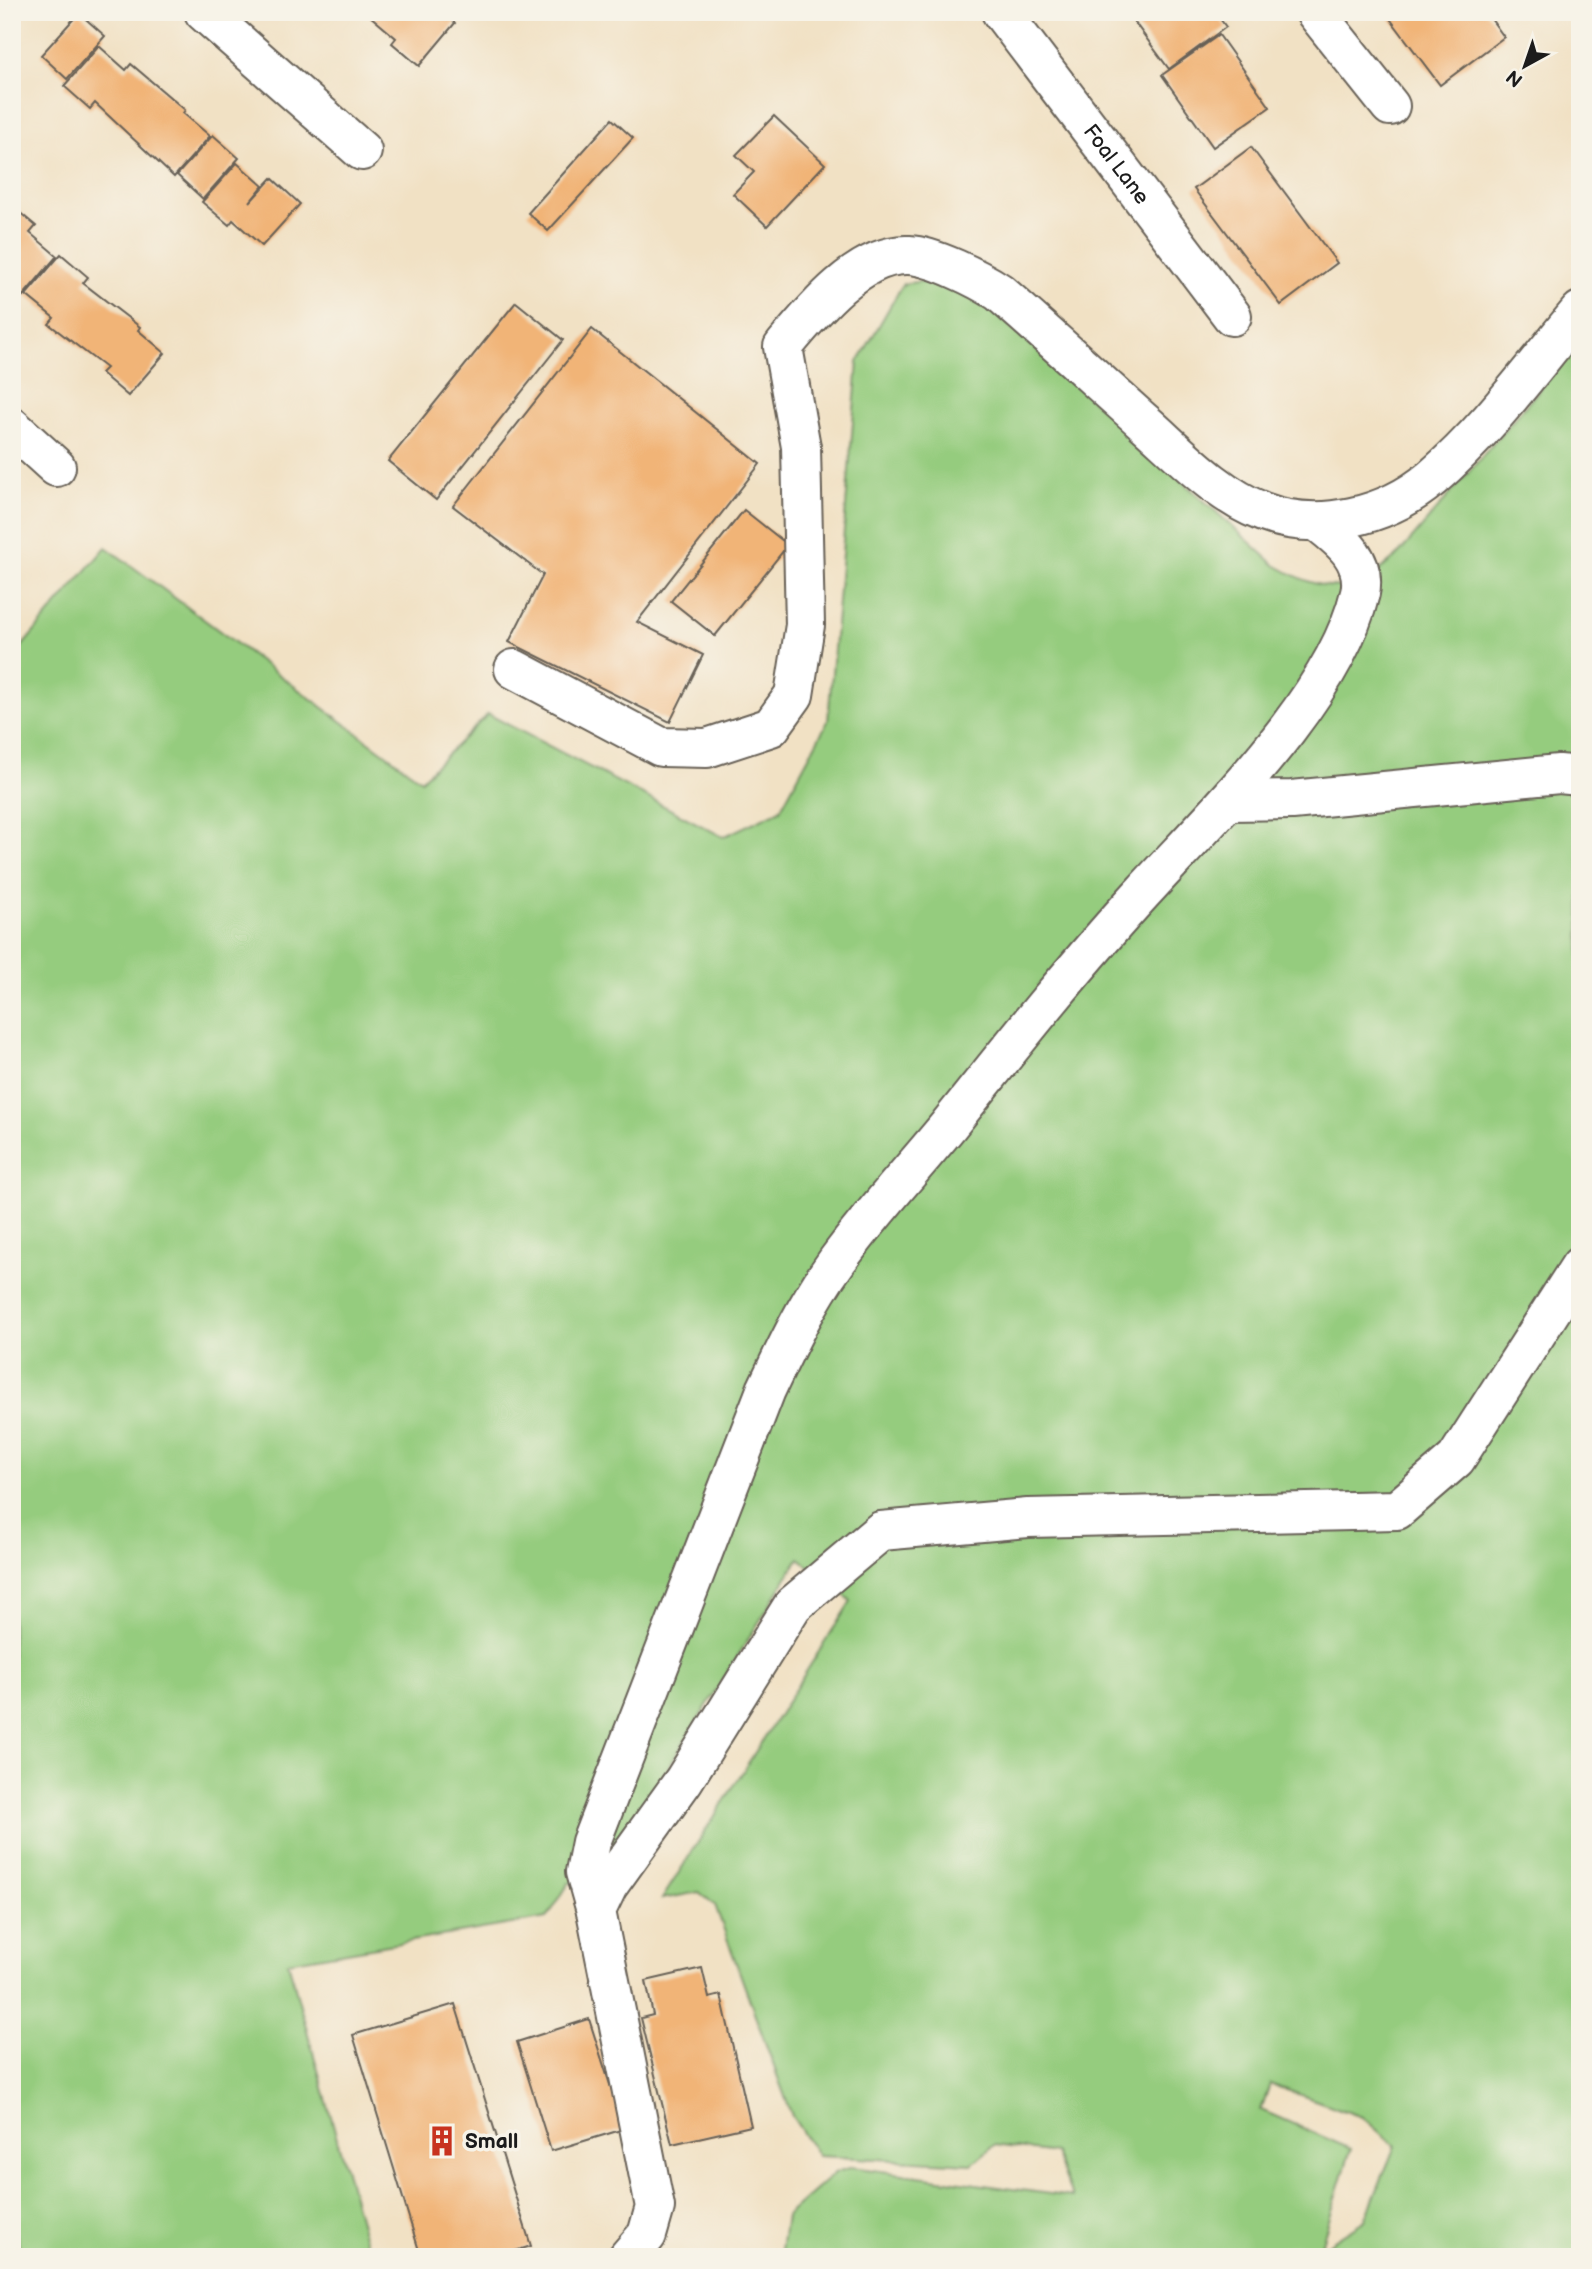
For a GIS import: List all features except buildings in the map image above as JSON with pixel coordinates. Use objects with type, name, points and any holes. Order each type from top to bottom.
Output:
[{"type":"street","points":[[204,12],[362,150]]},
{"type":"street","name":"Foal Lane","points":[[1001,12],[1231,316]]},
{"type":"street","points":[[1315,12],[1390,106]]},
{"type":"street","points":[[514,669],[661,747],[707,748],[771,726],[794,695],[805,625],[801,447],[783,347],[821,301],[870,263],[909,255],[974,276],[999,292],[1188,462],[1229,494],[1263,513],[1319,523],[1349,518],[1387,506],[1430,480],[1474,437],[1580,311]]},
{"type":"street","points":[[12,427],[56,467]]},
{"type":"street","points":[[646,2249],[654,2207],[596,1911],[585,1872],[591,1842],[766,1390],[796,1325],[837,1260],[1033,1019],[1143,892],[1230,801],[1322,676],[1344,634],[1361,591],[1357,561],[1345,543],[1319,523]]},
{"type":"street","points":[[1230,801],[1292,800],[1559,774],[1580,776]]},
{"type":"street","points":[[596,1911],[608,1886],[684,1780],[793,1605],[881,1531],[1028,1518],[1398,1510],[1455,1459],[1580,1266]]},
{"type":"green space","points":[[923,281],[978,297],[1275,565],[1293,575],[1324,585],[1352,584],[1381,569],[1397,556],[1580,342],[1580,2257],[780,2257],[786,2216],[836,2172],[852,2167],[1072,2197],[1055,2153],[994,2145],[972,2164],[818,2156],[792,2116],[715,1905],[699,1892],[662,1899],[851,1601],[799,1558],[597,1882],[569,1883],[547,1918],[288,1962],[370,2257],[22,2257],[12,2220],[12,658],[106,547],[421,780],[488,714],[723,837],[780,810],[828,721],[858,362],[903,284]],"holes":[[[1270,2084],[1362,2117],[1395,2146],[1365,2220],[1320,2249],[1351,2149],[1261,2110]]]},
{"type":"place","name":"Small","points":[[442,2141]]}]
